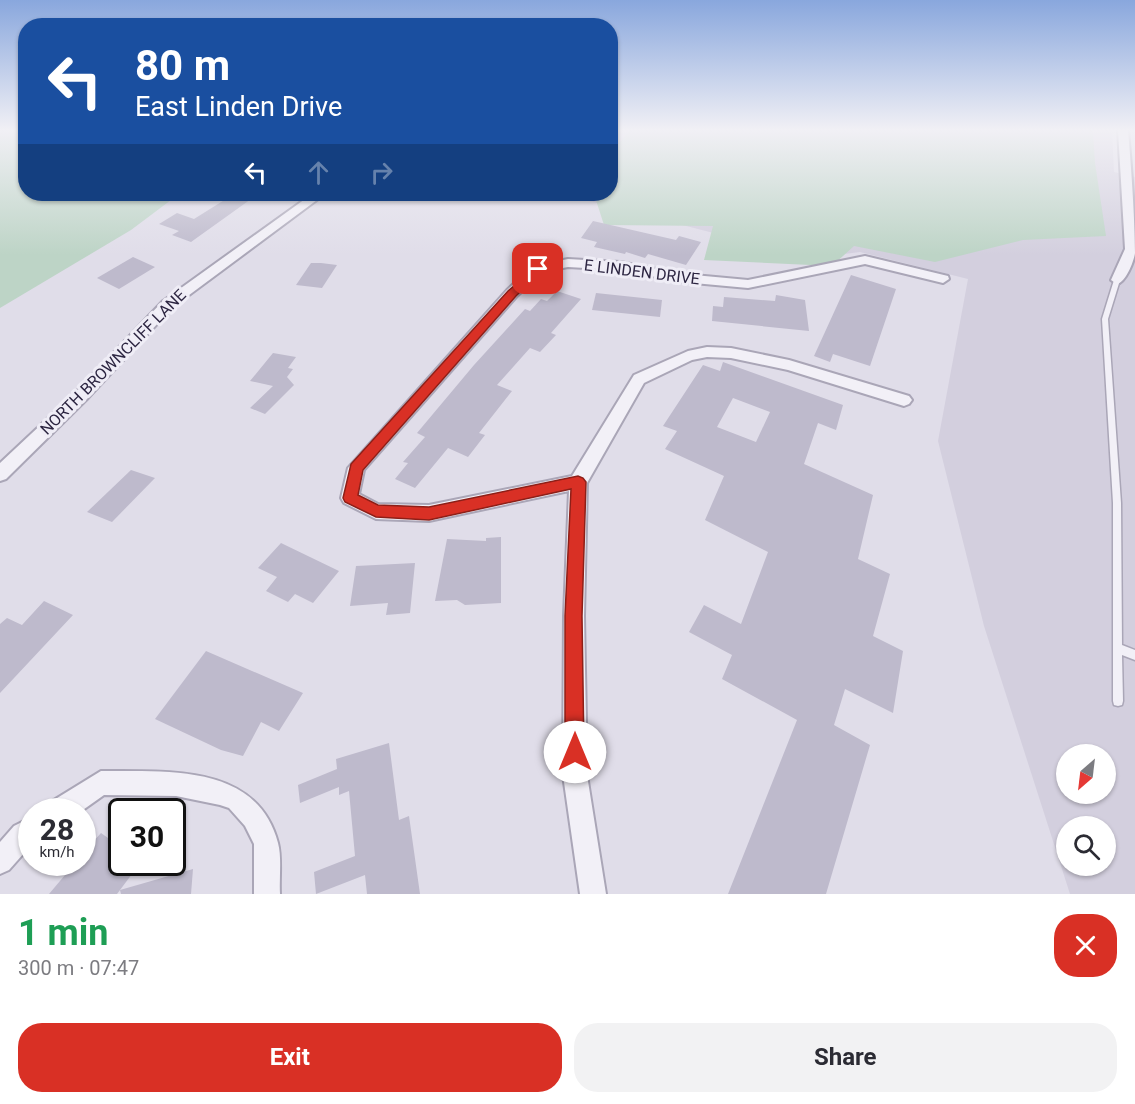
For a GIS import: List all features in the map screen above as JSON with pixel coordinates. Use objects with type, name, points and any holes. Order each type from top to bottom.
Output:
[{"type":"street","points":[[1117,279],[1133,249],[1127,172]]},
{"type":"street","name":"NORTH BROWNCLIFF LANE","points":[[0,474],[83,394],[168,304],[189,286],[309,201]]},
{"type":"street","name":"E LINDEN DRIVE","points":[[578,482],[429,513],[376,511],[350,498],[356,468],[512,293],[538,269],[568,263],[620,266],[684,278],[748,284],[865,260],[943,279]]},
{"type":"street","points":[[593,894],[575,775],[574,616],[578,482],[639,379],[688,356],[707,352],[755,357],[822,374],[904,400]]},
{"type":"street","points":[[79,798],[101,783],[176,784],[220,793],[237,800],[254,817],[266,844],[267,894]]},
{"type":"street","points":[[0,861],[18,841]]},
{"type":"lane","points":[[1117,279],[1105,319],[1117,503],[1118,701]]},
{"type":"lane","points":[[1117,648],[1135,655]]},
{"type":"shaded area","points":[[618,172],[1114,172],[1135,177],[1135,894],[1070,894],[1064,876],[1116,876],[1116,816],[1056,816],[1056,850],[984,626],[938,441],[968,279],[860,252],[811,258],[589,201],[618,201]]},
{"type":"green space","points":[[0,172],[18,172],[18,201],[170,201],[131,230],[0,308]]},
{"type":"green space","points":[[618,172],[1096,172],[1106,236],[1023,240],[935,262],[854,246],[832,266],[704,260],[713,226],[604,225],[596,201],[618,201]]},
{"type":"building","points":[[223,201],[248,201],[191,242],[172,235],[179,231],[159,224],[177,213],[194,219]]},
{"type":"building","points":[[593,221],[676,240],[679,236],[701,242],[686,265],[648,254],[645,258],[626,252],[625,254],[594,247],[597,242],[581,238]]},
{"type":"building","points":[[133,257],[155,267],[119,289],[97,278]]},
{"type":"building","points":[[311,263],[337,265],[322,288],[296,285]]},
{"type":"building","points":[[851,275],[896,289],[870,366],[833,354],[830,362],[814,356]]},
{"type":"building","points":[[557,291],[581,299],[551,333],[556,335],[540,352],[530,348],[497,385],[512,391],[479,433],[485,435],[468,457],[448,448],[415,488],[395,479],[408,463],[403,462],[425,437],[417,433],[474,365],[525,309],[530,311],[541,299],[547,301]]},
{"type":"building","points":[[596,293],[662,300],[660,317],[592,310]]},
{"type":"building","points":[[776,295],[805,300],[809,331],[712,321],[713,306],[723,307],[724,297],[775,301]]},
{"type":"building","points":[[273,353],[296,357],[288,368],[293,369],[287,377],[294,385],[265,414],[250,408],[273,386],[250,381]]},
{"type":"building","points":[[723,362],[843,405],[836,430],[818,423],[804,464],[873,495],[858,559],[890,574],[873,636],[903,651],[893,713],[845,689],[834,725],[870,745],[826,894],[728,894],[797,720],[722,679],[732,655],[689,632],[704,605],[741,624],[768,552],[705,520],[724,476],[665,449],[677,431],[663,426],[703,365],[720,371]],"holes":[[[733,398],[770,412],[756,442],[717,427]]]},
{"type":"building","points":[[131,470],[155,478],[112,522],[87,512]]},
{"type":"building","points":[[501,537],[501,603],[465,605],[457,600],[435,601],[447,539],[486,541],[486,538]]},
{"type":"building","points":[[281,543],[339,571],[313,603],[295,594],[288,602],[266,591],[277,577],[258,568]]},
{"type":"building","points":[[415,563],[410,613],[386,615],[388,603],[350,606],[356,566]]},
{"type":"building","points":[[44,601],[73,615],[0,693],[0,624],[7,618],[22,625]]},
{"type":"building","points":[[206,651],[303,693],[279,731],[261,722],[243,756],[221,750],[155,719]]},
{"type":"building","points":[[389,743],[399,820],[409,816],[420,894],[367,894],[365,875],[316,894],[314,872],[355,856],[349,791],[339,795],[339,787],[300,803],[298,785],[337,769],[336,759]]},
{"type":"building","points":[[101,833],[108,838],[108,876],[130,876],[117,894],[49,894],[64,876],[96,876],[96,839]]},
{"type":"building","points":[[193,869],[191,894],[121,894],[120,890],[169,876],[186,876],[186,871]]},
{"type":"route","points":[[538,269],[512,293],[356,468],[350,498],[376,511],[429,513],[578,482],[574,616],[575,752]]}]
